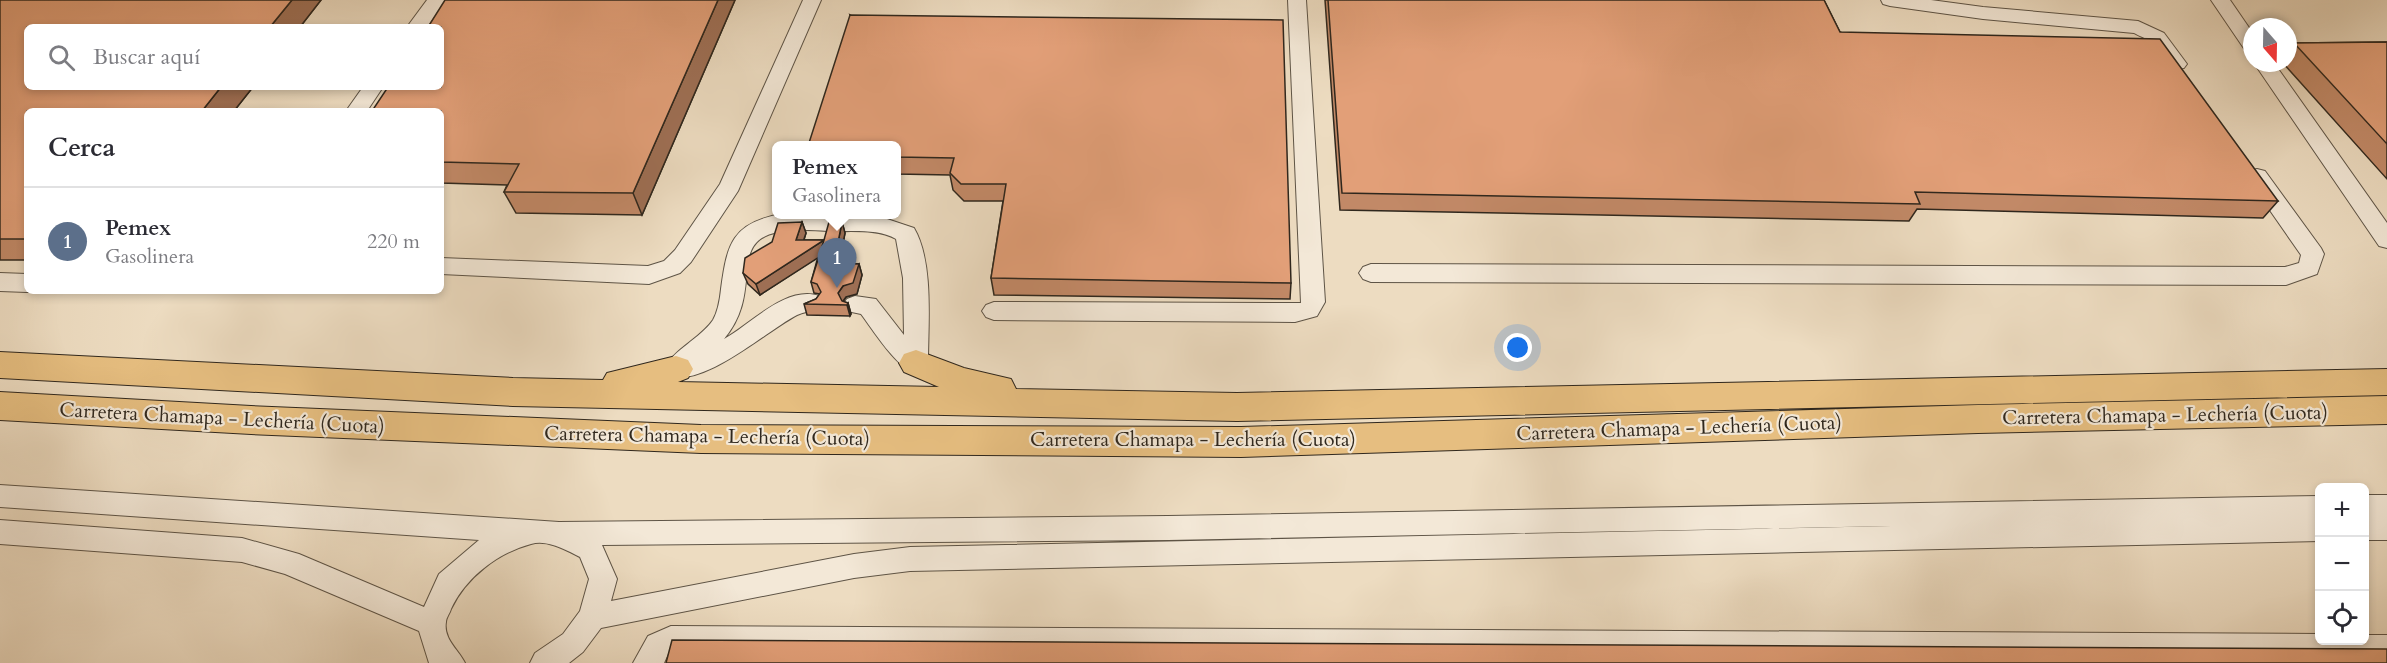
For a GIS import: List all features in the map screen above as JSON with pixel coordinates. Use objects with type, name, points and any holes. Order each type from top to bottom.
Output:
[{"type":"highway","points":[[916,363],[960,381],[1002,390],[1136,395],[1237,407]]},
{"type":"highway","name":"Carretera Chamapa - Lechería (Cuota)","points":[[0,365],[513,392],[1237,407],[2387,382]]},
{"type":"highway","points":[[513,392],[612,385],[676,369]]},
{"type":"highway","name":"Carretera Chamapa - Lechería (Cuota)","points":[[0,406],[251,420],[700,439],[1241,442],[2387,410]]},
{"type":"street","points":[[419,24],[436,0]]},
{"type":"street","points":[[444,266],[649,275],[672,267],[683,256],[730,186],[812,0]]},
{"type":"street","points":[[994,311],[1295,313],[1309,310],[1313,302],[1297,0]]},
{"type":"street","points":[[1890,0],[1979,7],[2144,29],[2157,37],[2191,84]]},
{"type":"street","points":[[2220,0],[2243,33]]},
{"type":"street","points":[[2270,72],[2387,240]]},
{"type":"street","points":[[358,108],[371,90]]},
{"type":"street","points":[[1371,273],[2286,276],[2309,268],[2313,254],[2246,160]]},
{"type":"street","points":[[676,369],[719,330],[728,313],[741,246],[762,228],[793,220],[891,227],[906,234],[911,247],[916,320],[916,363]]},
{"type":"street","points":[[0,282],[24,283]]},
{"type":"street","points":[[676,369],[710,359],[753,333],[786,308],[811,302]]},
{"type":"street","points":[[855,305],[868,305],[890,336],[916,363]]},
{"type":"street","points":[[0,496],[559,534],[1168,528],[2315,507]]},
{"type":"street","points":[[2369,506],[2387,506]]},
{"type":"street","points":[[2369,528],[2387,528]]},
{"type":"street","points":[[593,617],[854,566],[910,559],[2315,529]]},
{"type":"street","points":[[0,532],[242,550],[289,563],[431,623]]},
{"type":"street","points":[[450,663],[439,654],[431,623],[448,583],[485,549],[531,533]]},
{"type":"street","points":[[545,663],[573,643],[593,617],[603,579],[590,549],[559,534]]},
{"type":"street","points":[[648,663],[658,645],[670,639],[2387,648]]},
{"type":"building","points":[[0,0],[292,0],[272,24],[24,24],[24,90],[219,90],[204,108],[24,108],[24,239],[0,239]]},
{"type":"building","points":[[445,0],[718,0],[633,193],[504,192],[519,164],[444,162],[444,108],[374,108],[386,90],[444,90],[444,24],[430,24]]},
{"type":"building","points":[[1328,0],[1824,0],[1840,32],[2160,39],[2278,201],[1915,192],[1920,204],[1342,193]]},
{"type":"building","points":[[850,15],[1283,20],[1291,283],[991,278],[1006,184],[961,184],[950,173],[954,158],[901,157],[901,141],[810,141]]},
{"type":"building","points":[[2387,42],[2387,144],[2297,46],[2297,43]]},
{"type":"building","points":[[802,222],[796,240],[824,240],[756,284],[743,273],[745,258],[772,242],[778,223]]},
{"type":"building","points":[[829,222],[842,222],[834,263],[859,264],[853,283],[843,286],[838,293],[842,301],[848,303],[847,305],[804,304],[816,299],[821,292],[817,284],[811,282]]},
{"type":"building","points":[[672,640],[2387,649],[2387,663],[666,663]]},
{"type":"place","name":"Pemex","points":[[837,288]]}]
